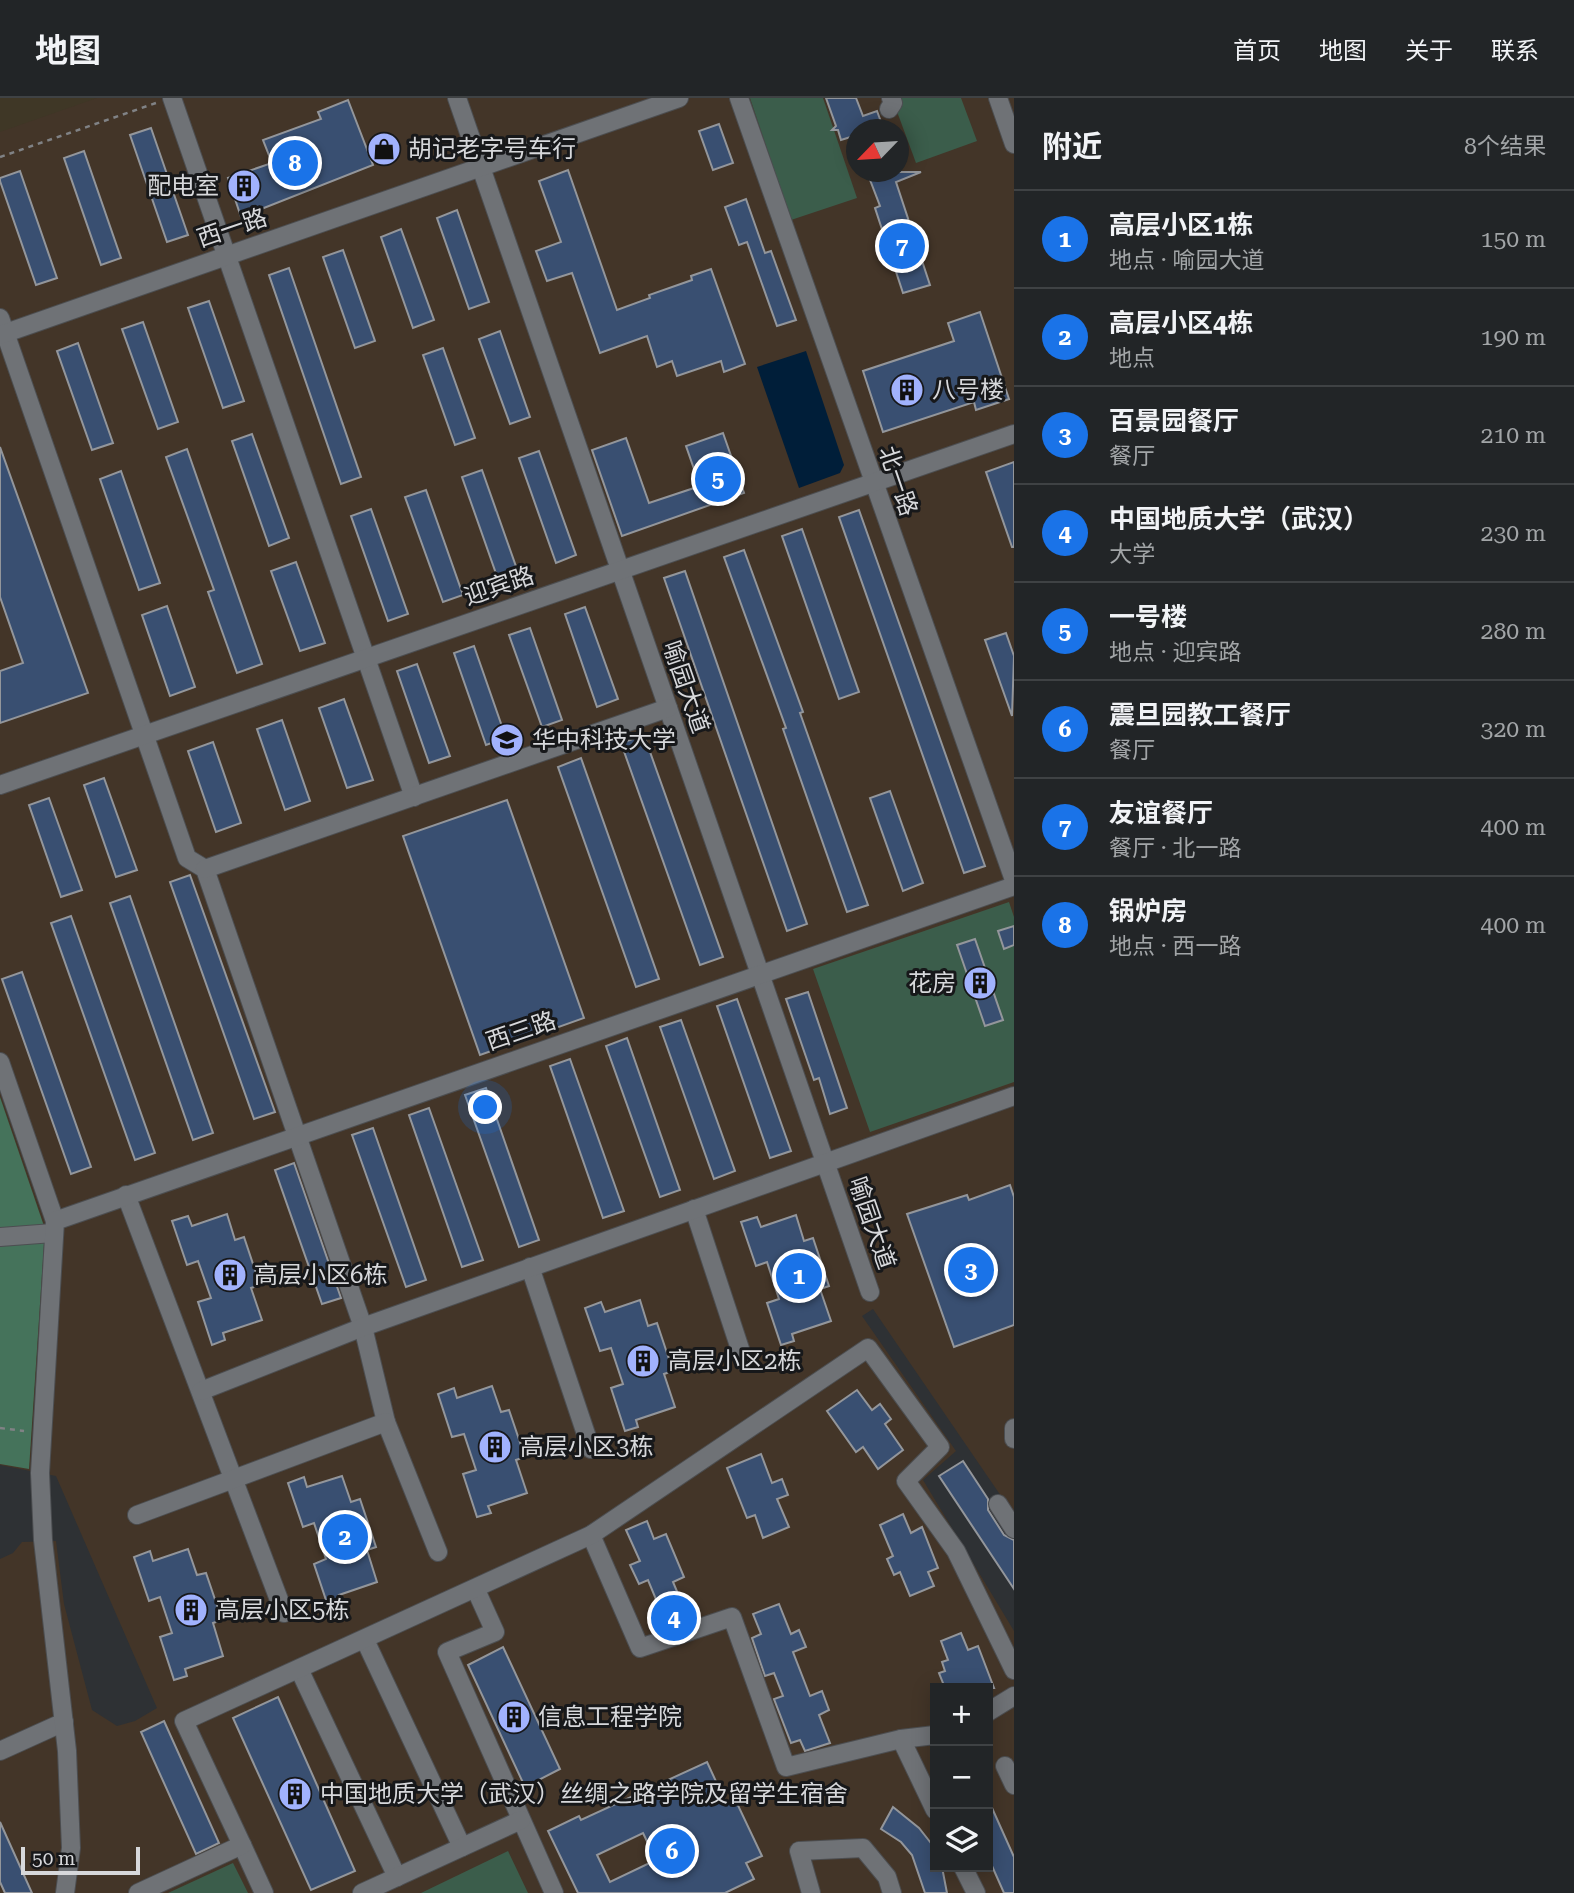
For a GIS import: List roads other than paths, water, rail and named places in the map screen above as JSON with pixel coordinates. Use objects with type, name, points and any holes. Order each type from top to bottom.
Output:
[{"type":"street","name":"喻园大道","points":[[457,98],[870,1292]]},
{"type":"street","name":"西一路","points":[[2,328],[227,256],[679,98]]},
{"type":"street","name":"北一路","points":[[739,98],[872,483],[1014,880]]},
{"type":"street","points":[[998,98],[1014,144]]},
{"type":"street","points":[[164,100],[227,256],[414,797]]},
{"type":"street","points":[[2,328],[187,858],[205,869],[363,1326],[386,1422],[438,1552]]},
{"type":"street","name":"迎宾路","points":[[0,786],[1014,434]]},
{"type":"street","points":[[205,869],[668,708]]},
{"type":"street","name":"西三路","points":[[0,1237],[54,1227],[126,1195],[1014,886]]},
{"type":"street","points":[[0,1062],[54,1227],[42,1434],[43,1540],[64,1722],[71,1847],[65,1893]]},
{"type":"street","points":[[201,1391],[363,1326],[1014,1096]]},
{"type":"street","points":[[126,1195],[284,1613]]},
{"type":"street","points":[[694,1209],[744,1361]]},
{"type":"street","points":[[530,1267],[591,1449]]},
{"type":"street","points":[[264,1893],[184,1721],[592,1535],[868,1348],[940,1447],[906,1481],[956,1550],[1014,1670]]},
{"type":"street","points":[[137,1515],[386,1422]]},
{"type":"street","points":[[1014,1427],[1014,1439]]},
{"type":"street","points":[[998,1504],[1014,1529]]},
{"type":"street","points":[[592,1535],[640,1648],[732,1618],[786,1767],[901,1739],[930,1736]]},
{"type":"street","points":[[476,1590],[495,1632],[447,1652],[554,1893]]},
{"type":"street","points":[[365,1640],[462,1847]]},
{"type":"street","points":[[299,1670],[397,1877]]},
{"type":"street","points":[[993,1709],[1014,1696]]},
{"type":"street","points":[[0,1751],[64,1722]]},
{"type":"street","points":[[901,1739],[935,1809]]},
{"type":"street","points":[[1005,1766],[1014,1785]]},
{"type":"street","points":[[362,1893],[521,1820]]},
{"type":"street","points":[[138,1893],[242,1845]]},
{"type":"street","points":[[811,1893],[799,1851],[863,1848],[887,1877],[892,1893]]},
{"type":"street","points":[[966,1872],[976,1893]]},
{"type":"water","points":[[806,351],[844,465],[840,473],[799,488],[757,367]]},
{"type":"place","name":"胡记老字号车行","points":[[384,149]]},
{"type":"place","name":"锅炉房","points":[[295,163]]},
{"type":"place","name":"配电室","points":[[244,186]]},
{"type":"place","name":"友谊餐厅","points":[[902,246]]},
{"type":"place","name":"八号楼","points":[[907,390]]},
{"type":"place","name":"一号楼","points":[[718,479]]},
{"type":"place","name":"华中科技大学","points":[[507,740]]},
{"type":"place","name":"花房","points":[[980,983]]},
{"type":"place","name":"百景园餐厅","points":[[971,1270]]},
{"type":"place","name":"高层小区6栋","points":[[230,1275]]},
{"type":"place","name":"高层小区1栋","points":[[799,1276]]},
{"type":"place","name":"高层小区2栋","points":[[643,1361]]},
{"type":"place","name":"高层小区3栋","points":[[495,1447]]},
{"type":"place","name":"高层小区4栋","points":[[345,1537]]},
{"type":"place","name":"高层小区5栋","points":[[191,1610]]},
{"type":"place","name":"中国地质大学（武汉）","points":[[674,1618]]},
{"type":"place","name":"信息工程学院","points":[[514,1717]]},
{"type":"place","name":"中国地质大学（武汉）丝绸之路学院及留学生宿舍","points":[[295,1794]]},
{"type":"place","name":"震旦园教工餐厅","points":[[672,1851]]}]
